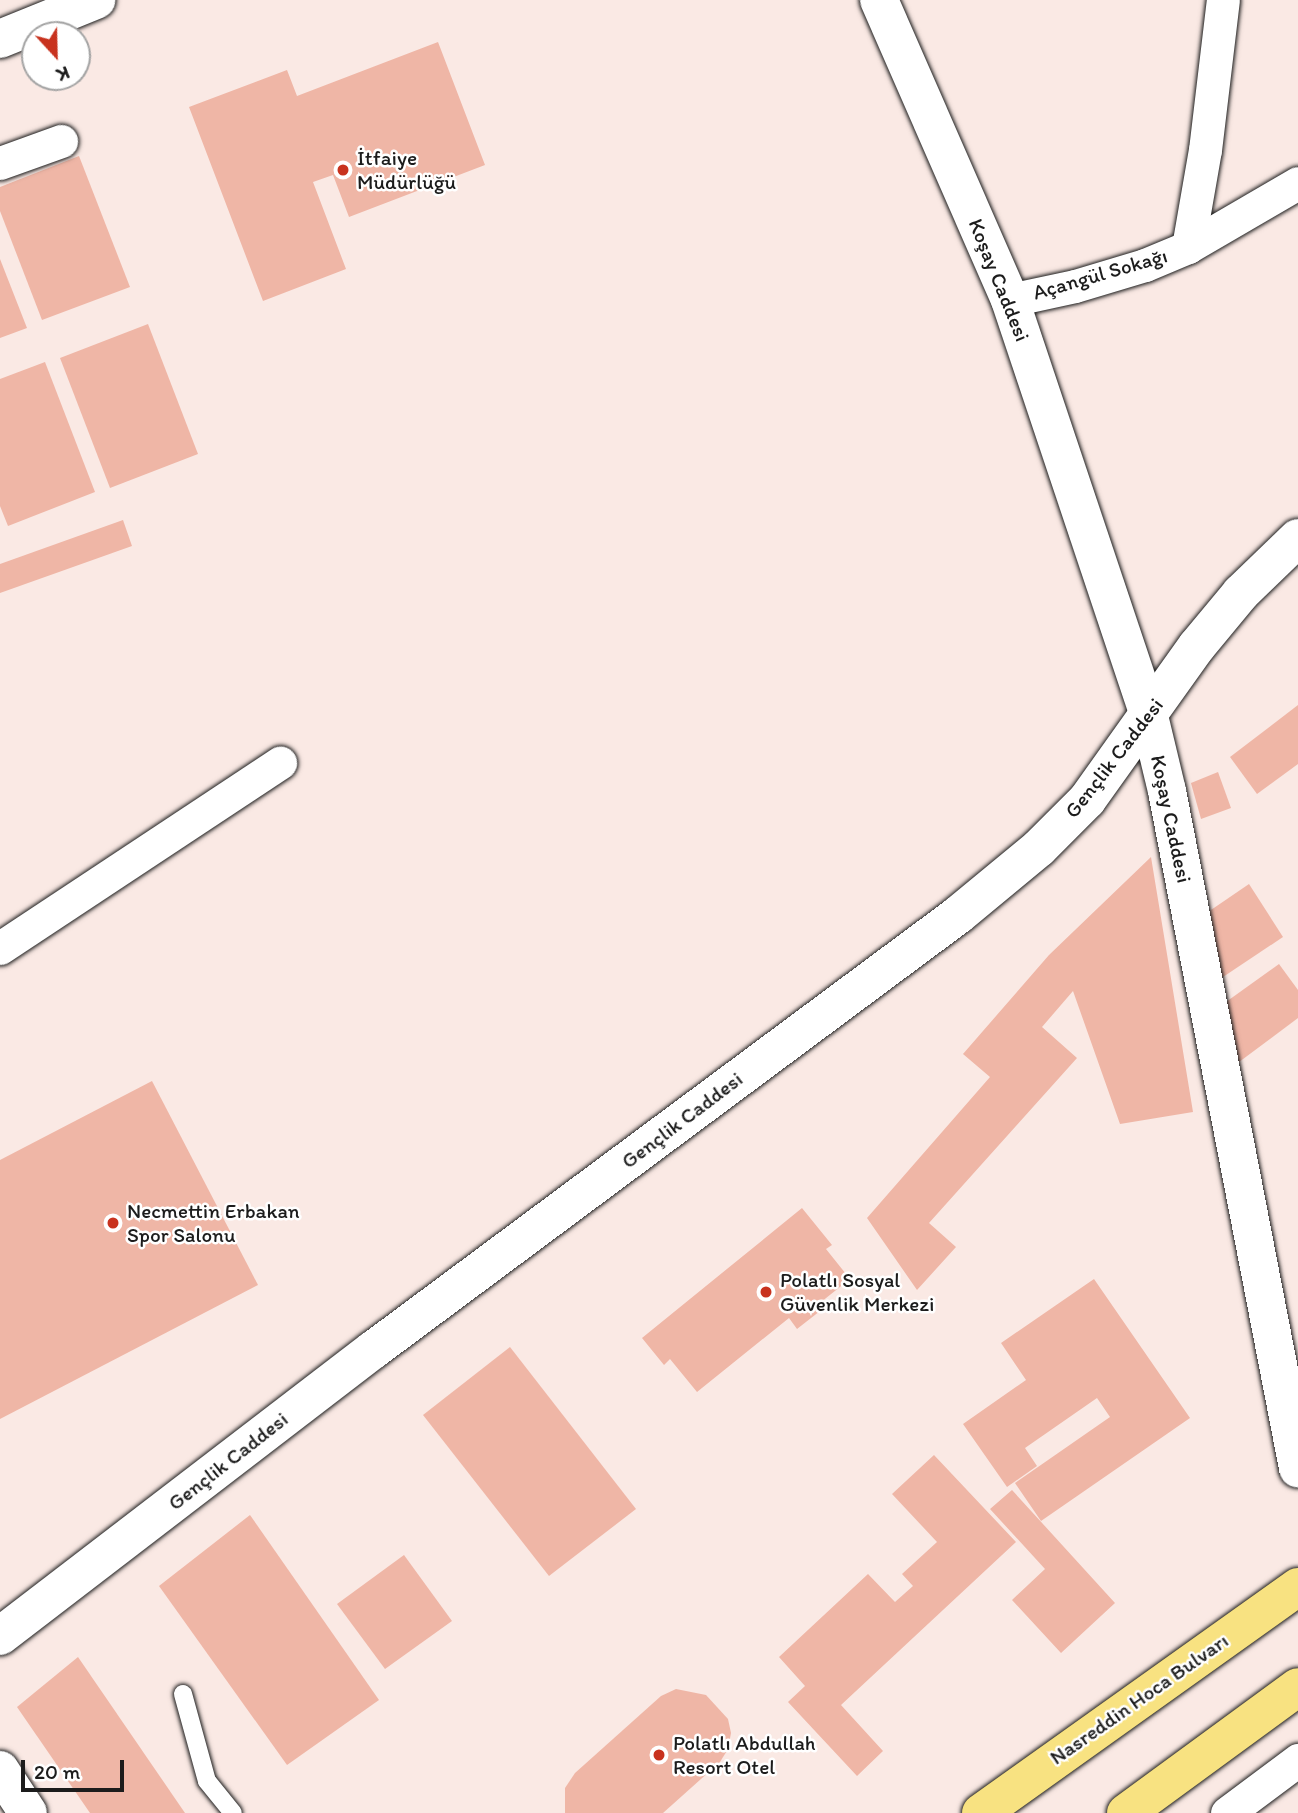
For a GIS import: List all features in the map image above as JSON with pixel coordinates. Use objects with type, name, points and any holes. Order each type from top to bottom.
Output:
[{"type":"highway","name":"Nasreddin Hoca Bulvarı","points":[[981,1813],[1298,1587]]},
{"type":"highway","points":[[1126,1813],[1298,1687]]},
{"type":"street","points":[[0,38],[96,0]]},
{"type":"street","name":"Koşay Caddesi","points":[[879,0],[1010,300],[1149,716],[1167,791],[1298,1468]]},
{"type":"street","points":[[1188,247],[1205,150],[1223,0]]},
{"type":"street","points":[[0,163],[61,141]]},
{"type":"street","name":"Açangül Sokağı","points":[[1010,300],[1075,286],[1145,265],[1188,247],[1298,183]]},
{"type":"street","name":"Gençlik Caddesi","points":[[0,1636],[373,1350],[958,915],[1039,848],[1087,800],[1197,646],[1241,593],[1298,538]]},
{"type":"street","points":[[0,948],[280,763]]},
{"type":"street","points":[[1227,1813],[1298,1760]]},
{"type":"street","points":[[0,1770],[28,1813]]},
{"type":"lane","points":[[183,1694],[207,1781],[233,1813]]},
{"type":"building","name":"İtfaiye Müdürlüğü","points":[[438,42],[485,165],[349,217],[333,175],[313,182],[346,269],[263,301],[189,107],[287,70],[297,96]]},
{"type":"building","points":[[79,156],[130,287],[42,320],[0,211],[0,187]]},
{"type":"building","points":[[0,259],[27,328],[0,338]]},
{"type":"building","points":[[148,324],[198,454],[110,488],[60,358]]},
{"type":"building","points":[[45,362],[95,492],[8,526],[0,506],[0,379]]},
{"type":"building","points":[[123,520],[132,546],[0,593],[0,564]]},
{"type":"building","points":[[1298,705],[1298,764],[1257,794],[1230,757]]},
{"type":"building","points":[[1218,772],[1231,808],[1201,819],[1191,783]]},
{"type":"building","points":[[1151,857],[1193,1112],[1120,1124],[1073,991],[1042,1027],[1077,1058],[929,1223],[956,1247],[917,1290],[867,1218],[990,1077],[963,1054],[1049,955]]},
{"type":"building","points":[[1249,884],[1283,937],[1220,979],[1208,912]]},
{"type":"building","points":[[1279,964],[1298,990],[1298,1018],[1227,1071],[1212,1012]]},
{"type":"building","name":"Necmettin Erbakan Spor Salonu","points":[[152,1081],[258,1285],[0,1419],[0,1160]]},
{"type":"building","name":"Polatlı Sosyal Güvenlik Merkezi","points":[[802,1208],[832,1245],[826,1249],[850,1279],[816,1306],[820,1311],[797,1329],[789,1318],[697,1392],[670,1359],[664,1365],[642,1338]]},
{"type":"building","points":[[1094,1279],[1190,1418],[1041,1521],[1015,1483],[1110,1417],[1097,1398],[1025,1448],[1037,1466],[1007,1487],[963,1424],[1026,1380],[1001,1343]]},
{"type":"building","points":[[510,1347],[636,1509],[549,1576],[423,1415]]},
{"type":"building","points":[[934,1455],[1016,1542],[841,1705],[883,1751],[857,1776],[788,1702],[805,1686],[779,1657],[868,1574],[895,1602],[913,1586],[902,1574],[937,1542],[892,1494]]},
{"type":"building","points":[[1012,1490],[1115,1603],[1061,1653],[1012,1600],[1045,1569],[990,1509]]},
{"type":"building","points":[[250,1515],[379,1700],[287,1765],[159,1586]]},
{"type":"building","points":[[404,1555],[452,1621],[385,1669],[337,1604]]},
{"type":"building","points":[[78,1657],[185,1813],[90,1813],[17,1707]]},
{"type":"building","name":"Polatlı Abdullah Resort Otel","points":[[676,1689],[706,1695],[728,1719],[731,1733],[728,1749],[720,1762],[663,1813],[565,1813],[565,1788],[575,1773],[661,1696]]},
{"type":"place","name":"İtfaiye Müdürlüğü","points":[[343,170]]},
{"type":"place","name":"Necmettin Erbakan Spor Salonu","points":[[113,1223]]},
{"type":"place","name":"Polatlı Sosyal Güvenlik Merkezi","points":[[766,1292]]},
{"type":"place","name":"Polatlı Abdullah Resort Otel","points":[[659,1755]]}]
